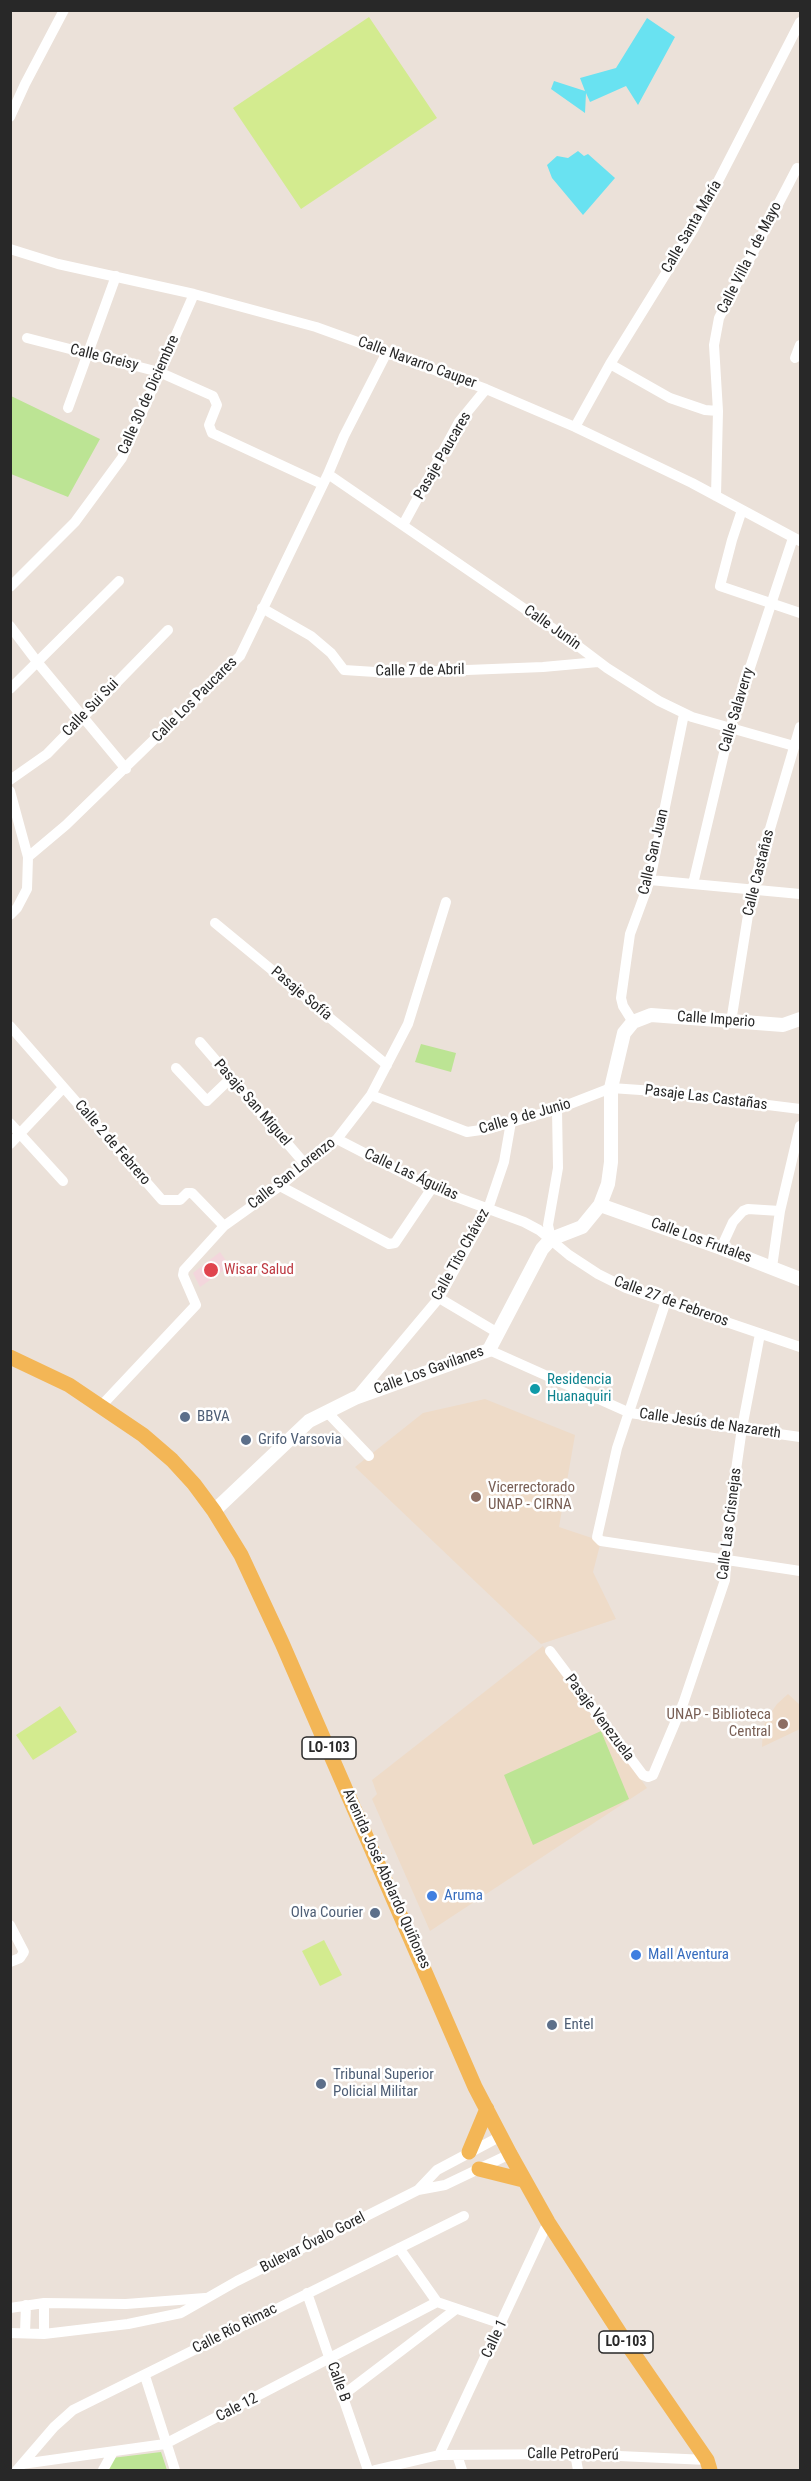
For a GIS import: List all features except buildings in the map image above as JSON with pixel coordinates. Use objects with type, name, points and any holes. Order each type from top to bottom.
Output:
[{"type":"main road","name":"Avenida José Abelardo Quiñones","points":[[17,1360],[69,1384],[143,1435],[172,1460],[214,1511],[241,1555],[282,1642],[487,2109],[523,2180],[548,2222],[708,2465],[720,2470]]},
{"type":"main road","points":[[469,2152],[487,2109]]},
{"type":"main road","points":[[479,2169],[523,2180]]},
{"type":"street","points":[[10,117],[64,10]]},
{"type":"street","name":"Calle Santa María","points":[[575,427],[610,364],[694,228],[801,22]]},
{"type":"street","name":"Calle Villa 1 de Mayo","points":[[716,496],[711,411],[714,345],[719,318],[796,168]]},
{"type":"street","name":"Calle Navarro Cauper","points":[[10,249],[58,264],[194,294],[316,327],[486,388],[575,427],[716,496],[797,539]]},
{"type":"street","points":[[68,408],[116,276]]},
{"type":"street","name":"Calle 30 de Diciembre","points":[[10,587],[75,522],[122,458],[194,294]]},
{"type":"street","name":"Calle Greisy","points":[[27,338],[159,372],[213,396],[217,405],[209,425],[212,433],[322,484]]},
{"type":"street","points":[[795,358],[801,345]]},
{"type":"street","name":"Calle Los Paucares","points":[[28,857],[126,769],[240,656],[344,436],[387,352]]},
{"type":"street","points":[[610,364],[670,398],[711,411]]},
{"type":"street","name":"Pasaje Paucares","points":[[404,525],[459,422],[486,388]]},
{"type":"street","name":"Calle Junin","points":[[328,474],[570,640],[598,662],[659,701],[684,714],[794,746]]},
{"type":"street","points":[[742,510],[720,586],[801,613]]},
{"type":"street","name":"Calle Salaverry","points":[[693,884],[730,728],[772,603],[797,539]]},
{"type":"street","points":[[10,689],[119,581]]},
{"type":"street","name":"Calle 7 de Abril","points":[[262,608],[310,636],[331,653],[344,670],[391,673],[543,667],[598,662]]},
{"type":"street","points":[[10,626],[126,769]]},
{"type":"street","name":"Calle Sui Sui","points":[[10,780],[47,754],[168,630]]},
{"type":"street","name":"Calle San Juan","points":[[633,1022],[623,1006],[622,988],[630,934],[650,880],[684,714]]},
{"type":"street","name":"Calle Castañas","points":[[731,1022],[752,890],[800,728]]},
{"type":"street","points":[[10,791],[28,857],[27,889],[17,908],[10,915]]},
{"type":"street","points":[[650,880],[801,894]]},
{"type":"street","name":"Calle San Lorenzo","points":[[102,1405],[196,1305],[183,1272],[224,1227],[280,1186],[337,1139],[371,1095],[408,1024],[446,902]]},
{"type":"street","name":"Pasaje Sofía","points":[[215,923],[387,1065]]},
{"type":"street","name":"Calle Imperio","points":[[633,1022],[651,1015],[783,1025],[801,1019]]},
{"type":"street","points":[[557,1109],[558,1168],[548,1225],[551,1239],[582,1227],[600,1205],[608,1184],[611,1162],[611,1088],[624,1033],[633,1022]]},
{"type":"street","name":"Calle 2 de Febrero","points":[[10,1026],[162,1200],[180,1200],[187,1193],[192,1193],[224,1227]]},
{"type":"street","name":"Pasaje San Miguel","points":[[200,1042],[305,1164]]},
{"type":"street","points":[[176,1068],[207,1101],[231,1078]]},
{"type":"street","points":[[10,1144],[63,1088]]},
{"type":"street","name":"Pasaje Las Castañas","points":[[611,1088],[655,1091],[801,1109]]},
{"type":"street","name":"Calle 9 de Junio","points":[[371,1095],[467,1132],[557,1109],[611,1088]]},
{"type":"street","name":"Calle Tito Chávez","points":[[355,1398],[439,1298],[488,1209],[504,1162],[511,1122]]},
{"type":"street","points":[[10,1123],[63,1181]]},
{"type":"street","points":[[772,1267],[780,1211],[801,1126]]},
{"type":"street","name":"Calle Las Águilas","points":[[337,1139],[432,1188],[524,1222],[551,1239]]},
{"type":"street","points":[[280,1186],[389,1244],[395,1243],[432,1188]]},
{"type":"street","name":"Calle Los Frutales","points":[[600,1205],[801,1279]]},
{"type":"street","points":[[721,1248],[733,1222],[743,1211],[748,1209],[780,1211]]},
{"type":"street","name":"Calle 27 de Febreros","points":[[551,1239],[569,1255],[598,1274],[626,1288],[798,1346]]},
{"type":"street","name":"Calle Los Gavilanes","points":[[214,1511],[287,1440],[309,1421],[326,1411],[355,1398],[489,1350],[542,1249],[551,1239]]},
{"type":"street","points":[[439,1298],[498,1333]]},
{"type":"street","points":[[666,1301],[617,1448],[597,1537],[601,1541],[801,1571]]},
{"type":"street","name":"Calle Las Crisnejas","points":[[653,1775],[683,1704],[725,1580],[729,1520],[742,1428],[760,1334]]},
{"type":"street","points":[[798,1346],[801,1335]]},
{"type":"street","name":"Calle Jesús de Nazareth","points":[[489,1350],[630,1413],[801,1437]]},
{"type":"street","points":[[10,1352],[17,1360]]},
{"type":"street","points":[[326,1411],[369,1456]]},
{"type":"street","name":"Pasaje Venezuela","points":[[550,1651],[643,1775],[648,1777],[653,1775]]},
{"type":"street","points":[[10,1925],[24,1950],[24,1954],[15,1960]]},
{"type":"street","name":"Bulevar Óvalo Gorel","points":[[418,2190],[437,2170],[501,2136]]},
{"type":"street","name":"Bulevar Óvalo Gorel","points":[[10,2333],[44,2334],[128,2324],[181,2313],[237,2281],[418,2190],[446,2185],[510,2154]]},
{"type":"street","name":"Calle Río Rimac","points":[[19,2467],[54,2427],[73,2410],[464,2216]]},
{"type":"street","name":"Calle 1","points":[[440,2455],[548,2222]]},
{"type":"street","points":[[399,2248],[437,2302],[501,2324]]},
{"type":"street","name":"Calle B","points":[[307,2294],[368,2470]]},
{"type":"street","name":"Bulevar Óvalo Gorel","points":[[10,2308],[44,2304],[126,2304],[209,2298]]},
{"type":"street","name":"Cale 12","points":[[19,2467],[165,2444],[330,2360],[437,2302]]},
{"type":"street","points":[[44,2304],[44,2334]]},
{"type":"street","points":[[25,2333],[26,2305]]},
{"type":"street","points":[[343,2395],[456,2309]]},
{"type":"street","points":[[145,2376],[175,2470]]},
{"type":"street","points":[[103,2470],[113,2452]]},
{"type":"street","points":[[575,2454],[578,2470]]},
{"type":"street","name":"Calle PetroPerú","points":[[375,2470],[440,2455],[575,2454],[708,2465]]},
{"type":"street","points":[[458,2455],[462,2470]]},
{"type":"shaded area","name":"Wisar Salud","points":[[220,1252],[230,1266],[200,1287],[193,1273]]},
{"type":"shaded area","name":"Vicerrectorado UNAP - CIRNA","points":[[485,1399],[575,1435],[559,1527],[601,1541],[593,1572],[616,1619],[541,1644],[355,1467],[423,1413]]},
{"type":"shaded area","points":[[543,1646],[647,1788],[430,1931],[372,1799],[377,1794],[372,1780]]},
{"type":"shaded area","name":"UNAP - Biblioteca Central","points":[[788,1694],[800,1705],[800,1729],[762,1747],[766,1720],[777,1704]]},
{"type":"green space","points":[[369,17],[437,118],[301,209],[233,108]]},
{"type":"green space","points":[[11,396],[100,439],[68,497],[11,474]]},
{"type":"green space","points":[[421,1044],[456,1053],[451,1072],[415,1062]]},
{"type":"green space","points":[[60,1706],[77,1732],[33,1760],[16,1735]]},
{"type":"green space","points":[[601,1731],[629,1799],[533,1845],[504,1775]]},
{"type":"green space","points":[[324,1940],[342,1975],[320,1986],[302,1951]]},
{"type":"green space","points":[[161,2452],[167,2470],[108,2470],[112,2458]]},
{"type":"water","points":[[647,18],[675,37],[638,105],[626,86],[590,102],[586,93],[585,113],[551,89],[554,81],[585,91],[580,78],[616,68]]},
{"type":"water","points":[[578,151],[584,156],[588,154],[615,178],[583,215],[552,178],[547,165],[557,156],[568,158]]},
{"type":"place","name":"Wisar Salud","points":[[211,1270]]},
{"type":"place","name":"Residencia Huanaquiri","points":[[535,1389]]},
{"type":"place","name":"BBVA","points":[[185,1417]]},
{"type":"place","name":"Grifo Varsovia","points":[[246,1440]]},
{"type":"place","name":"Vicerrectorado UNAP - CIRNA","points":[[476,1497]]},
{"type":"place","name":"UNAP - Biblioteca Central","points":[[783,1724]]},
{"type":"place","name":"Aruma","points":[[432,1896]]},
{"type":"place","name":"Olva Courier","points":[[375,1913]]},
{"type":"place","name":"Mall Aventura","points":[[636,1955]]},
{"type":"place","name":"Entel","points":[[552,2025]]},
{"type":"place","name":"Tribunal Superior Policial Militar","points":[[321,2084]]}]
